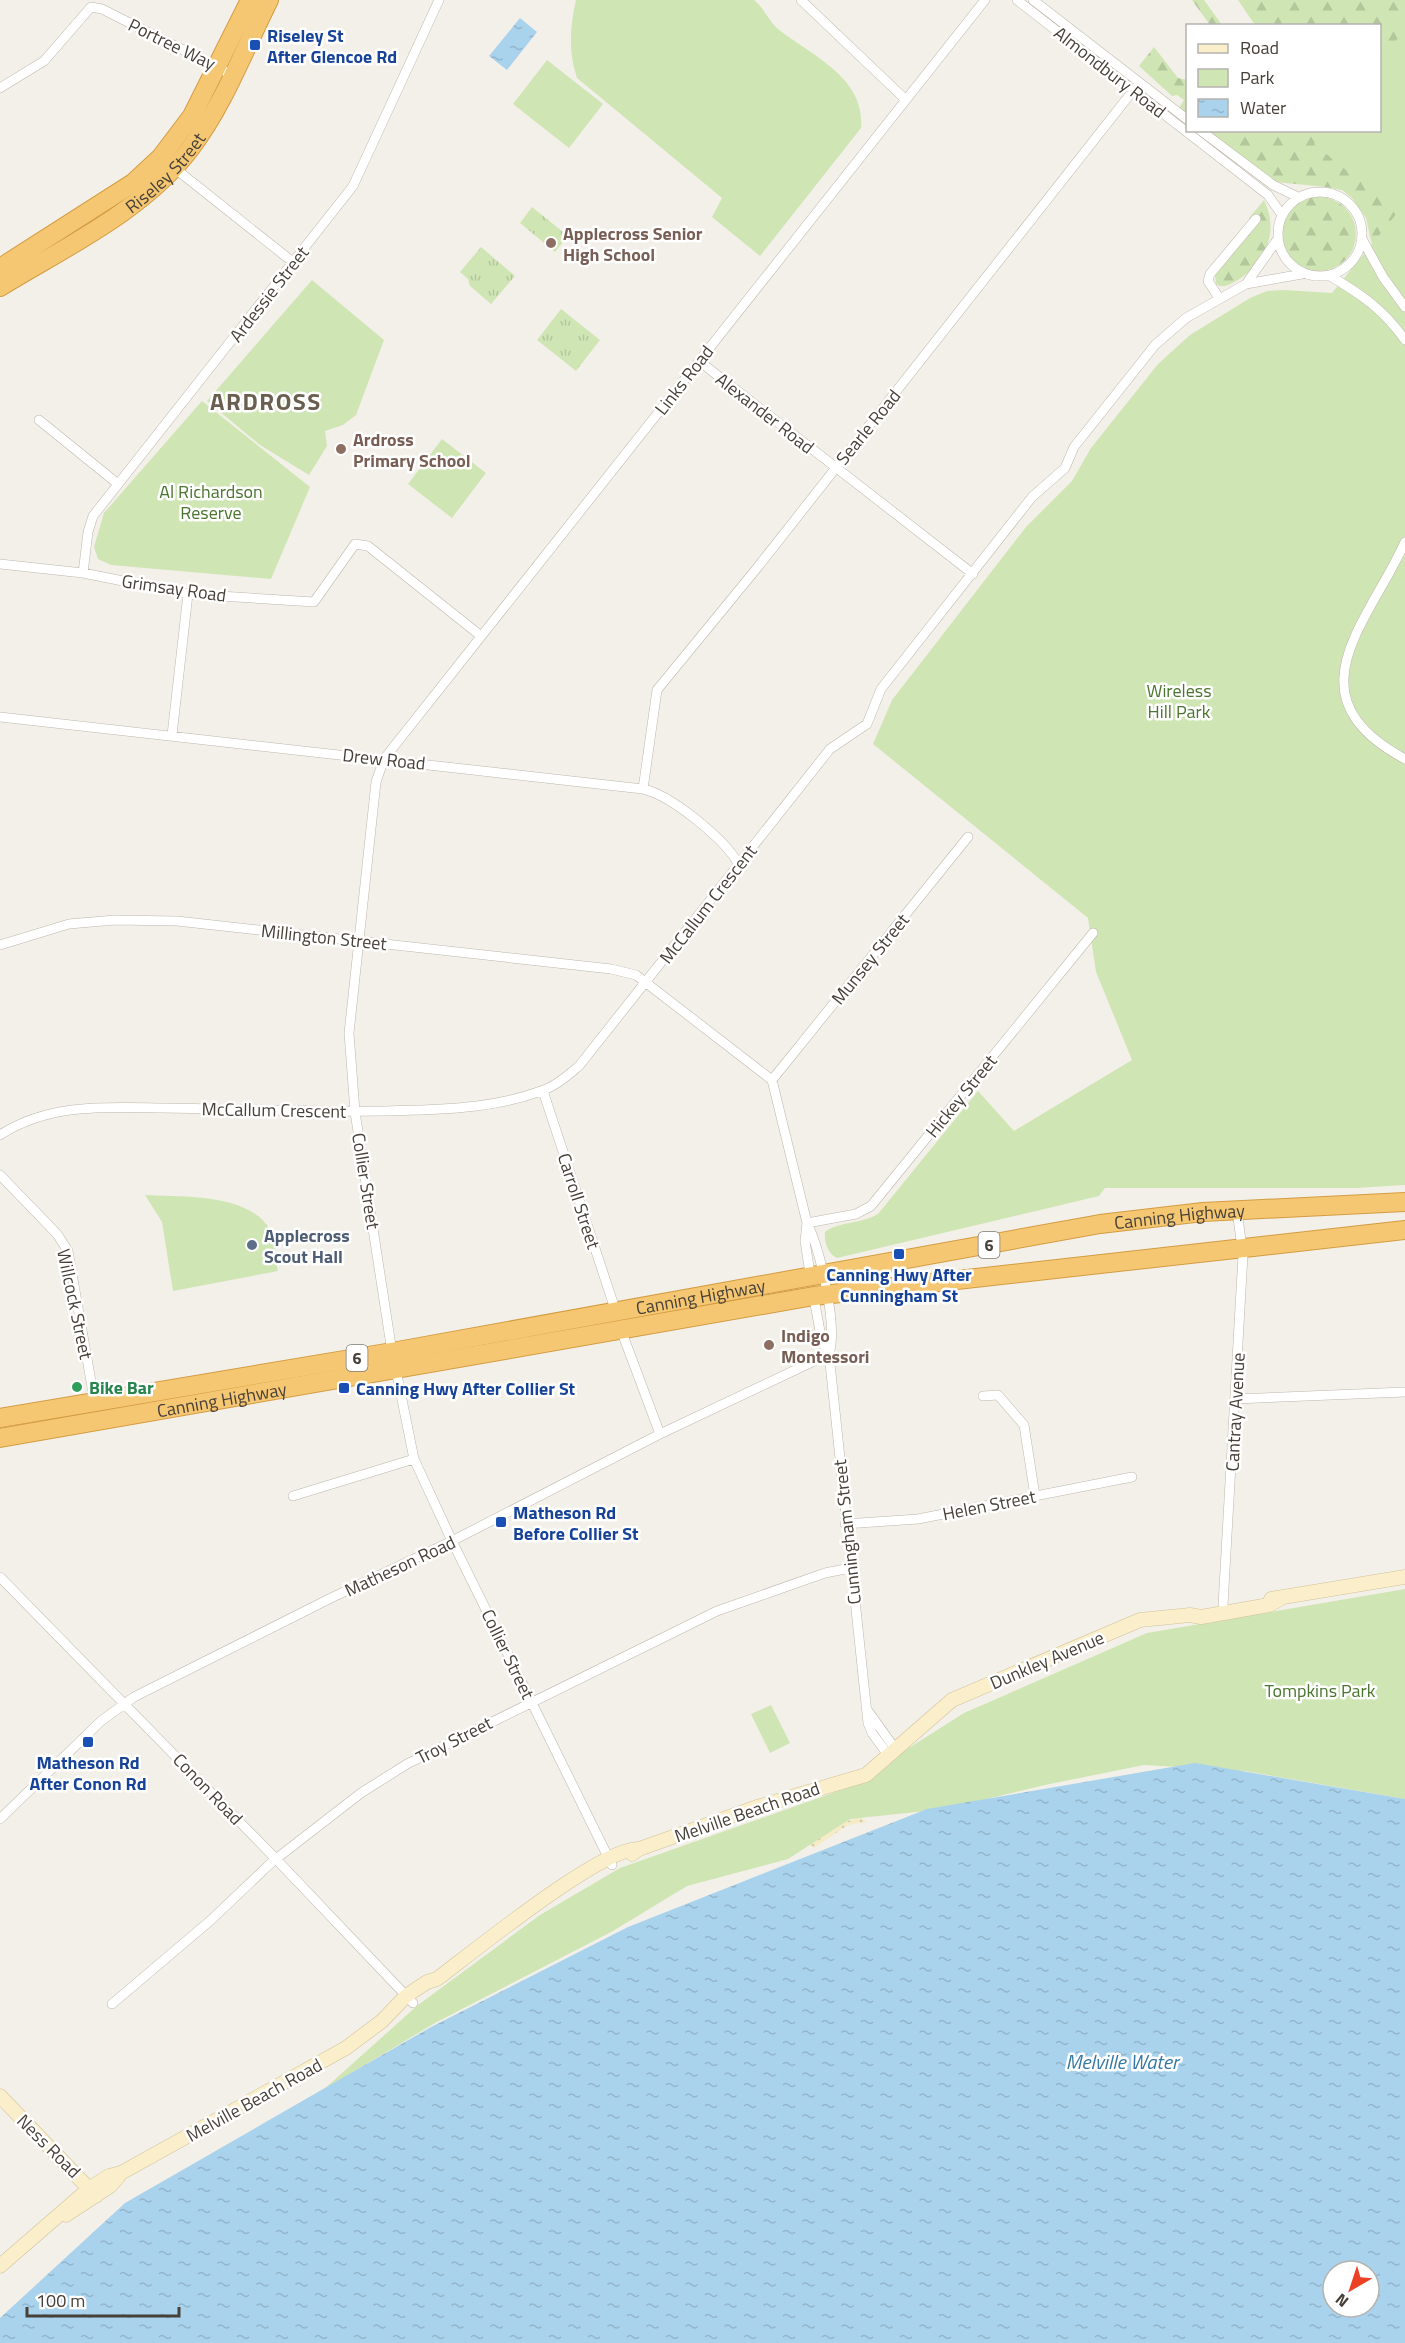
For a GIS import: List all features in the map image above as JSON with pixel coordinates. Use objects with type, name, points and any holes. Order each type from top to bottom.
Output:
[{"type":"highway","name":"Riseley Street","points":[[225,72],[250,0]]},
{"type":"highway","name":"Riseley Street","points":[[0,287],[134,204],[167,162],[192,116],[225,72],[269,0]]},
{"type":"highway","name":"Riseley Street","points":[[0,268],[167,162]]},
{"type":"highway","name":"Canning Highway","points":[[0,1437],[98,1421],[394,1361],[616,1312],[1100,1224],[1155,1216],[1405,1202]]},
{"type":"highway","name":"Canning Highway","points":[[0,1418],[621,1330],[820,1295],[1405,1230]]},
{"type":"street","name":"Ardessie Street","points":[[83,573],[90,523],[360,175],[439,0]]},
{"type":"street","points":[[801,0],[905,99]]},
{"type":"street","name":"Links Road","points":[[384,759],[985,0]]},
{"type":"street","name":"Almondbury Road","points":[[1017,0],[1136,86],[1186,119]]},
{"type":"street","name":"Almondbury Road","points":[[1033,0],[1186,127]]},
{"type":"street","name":"Portree Way","points":[[0,88],[44,61],[91,7],[102,9],[225,72]]},
{"type":"street","name":"Searle Road","points":[[643,789],[657,690],[757,568],[1136,86]]},
{"type":"street","name":"Almondbury Road","points":[[1192,132],[1268,195],[1282,215]]},
{"type":"street","points":[[1203,132],[1273,184],[1298,197]]},
{"type":"street","points":[[167,162],[294,263]]},
{"type":"street","points":[[1405,307],[1383,277],[1362,239],[1360,222],[1353,207],[1341,197],[1318,191],[1298,197],[1282,215],[1277,240],[1282,254],[1302,274],[1330,276],[1373,302],[1389,318],[1405,340]]},
{"type":"street","points":[[1219,298],[1208,281],[1209,274],[1256,219]]},
{"type":"street","points":[[1330,276],[1351,261],[1362,239]]},
{"type":"street","name":"McCallum Crescent","points":[[1246,284],[1277,240]]},
{"type":"street","name":"McCallum Crescent","points":[[0,1136],[17,1124],[43,1114],[104,1107],[355,1112],[449,1110],[543,1091],[579,1066],[830,749],[867,724],[881,689],[1032,497],[1065,468],[1074,447],[1144,356],[1178,325],[1219,298],[1246,284],[1302,274]]},
{"type":"street","name":"Alexander Road","points":[[699,361],[973,574]]},
{"type":"street","points":[[39,420],[118,484]]},
{"type":"street","points":[[1405,542],[1349,648],[1343,674],[1346,701],[1353,716],[1376,740],[1405,759]]},
{"type":"street","name":"Grimsay Road","points":[[0,564],[83,573],[188,594],[314,602],[355,544],[368,546],[481,636]]},
{"type":"street","points":[[172,735],[188,594]]},
{"type":"street","name":"Drew Road","points":[[0,717],[643,789],[666,798],[732,851],[739,865]]},
{"type":"street","name":"Collier Street","points":[[384,759],[376,782],[357,941],[349,1033],[355,1112],[394,1361],[414,1459],[610,1861]]},
{"type":"street","name":"Munsey Street","points":[[772,1080],[968,837]]},
{"type":"street","name":"Millington Street","points":[[0,945],[69,924],[115,920],[177,921],[611,969],[636,975],[646,984]]},
{"type":"street","name":"Hickey Street","points":[[807,1222],[856,1214],[871,1206],[1093,933]]},
{"type":"street","points":[[646,984],[772,1080]]},
{"type":"street","name":"Cunningham Street","points":[[772,1080],[807,1222],[805,1240],[817,1276],[833,1341],[829,1353],[845,1524],[868,1711],[890,1750]]},
{"type":"street","name":"Carroll Street","points":[[543,1091],[616,1312]]},
{"type":"street","name":"Willcock Street","points":[[0,1175],[57,1234],[68,1251],[98,1421]]},
{"type":"street","name":"Cantray Avenue","points":[[1224,1609],[1242,1248],[1237,1211]]},
{"type":"street","points":[[621,1330],[660,1434]]},
{"type":"street","name":"Matheson Road","points":[[0,1819],[101,1720],[124,1703],[452,1541],[660,1434],[829,1353]]},
{"type":"street","points":[[1235,1399],[1405,1392]]},
{"type":"street","points":[[983,1396],[998,1395],[1024,1425],[1035,1496]]},
{"type":"street","points":[[293,1496],[414,1459]]},
{"type":"street","name":"Helen Street","points":[[845,1524],[918,1519],[1132,1476]]},
{"type":"street","name":"Troy Street","points":[[112,2004],[212,1920],[276,1859],[380,1779],[532,1701],[717,1611],[825,1573],[850,1568]]},
{"type":"street","name":"Conon Road","points":[[0,1577],[276,1859],[409,2000]]},
{"type":"street","name":"Dunkley Avenue","points":[[890,1750],[952,1700],[1140,1620],[1190,1615],[1264,1598],[1280,1599],[1405,1577]]},
{"type":"street","name":"Melville Beach Road","points":[[0,2266],[58,2218],[72,2213],[93,2192],[121,2173],[346,2048],[409,2000],[427,1982],[437,1979],[534,1906],[628,1848],[639,1849],[757,1807],[866,1774],[890,1750]]},
{"type":"street","name":"Ness Road","points":[[0,2096],[93,2192]]},
{"type":"green space","points":[[576,0],[754,0],[778,29],[820,59],[846,82],[855,95],[860,110],[861,128],[760,256],[712,217],[722,198],[577,78],[572,58],[571,39]]},
{"type":"green space","points":[[1192,0],[1204,0],[1221,24],[1209,24]]},
{"type":"green space","points":[[1238,0],[1405,0],[1405,299],[1372,245],[1366,218],[1352,198],[1342,190],[1275,182],[1209,132],[1381,132],[1381,24],[1254,24]]},
{"type":"green space","name":"Wireless Hill Park","points":[[1405,29],[1405,1185],[1356,1188],[1105,1188],[1099,1196],[837,1258],[827,1247],[825,1232],[831,1228],[878,1214],[978,1091],[1014,1131],[1132,1060],[1096,972],[1088,918],[873,744],[892,700],[1026,527],[1072,481],[1091,448],[1158,364],[1190,335],[1250,298],[1267,291],[1332,293],[1398,212],[1314,144],[1323,132],[1381,132],[1381,60]]},
{"type":"green space","points":[[1154,47],[1178,78],[1186,80],[1186,114],[1179,108],[1184,100],[1177,95],[1172,96],[1139,66]]},
{"type":"green space","points":[[547,60],[603,104],[569,148],[513,104]]},
{"type":"green space","points":[[1319,197],[1333,200],[1345,208],[1353,220],[1356,234],[1353,248],[1345,260],[1333,268],[1319,271],[1305,268],[1293,260],[1285,248],[1282,234],[1285,220],[1293,208],[1305,200]]},
{"type":"green space","points":[[1264,200],[1270,222],[1270,233],[1264,253],[1250,271],[1241,278],[1226,286],[1216,284],[1215,275],[1252,229],[1249,218]]},
{"type":"green space","points":[[532,207],[568,236],[555,252],[520,223]]},
{"type":"green space","points":[[481,247],[515,276],[491,304],[470,286],[468,279],[460,272]]},
{"type":"green space","points":[[312,280],[384,340],[356,415],[343,425],[325,431],[327,446],[309,475],[260,445],[207,401]]},
{"type":"green space","points":[[561,309],[600,340],[576,371],[537,340]]},
{"type":"green space","name":"Al Richardson Reserve","points":[[202,401],[310,487],[271,579],[111,565],[98,559],[94,547],[104,513]]},
{"type":"green space","points":[[442,439],[486,473],[452,518],[408,484]]},
{"type":"green space","points":[[145,1195],[214,1199],[247,1209],[260,1218],[270,1230],[278,1271],[173,1291],[162,1222]]},
{"type":"green space","name":"Tompkins Park","points":[[1405,1589],[1405,1799],[1245,1771],[1144,1765],[1045,1785],[945,1809],[850,1819],[788,1859],[687,1886],[613,1931],[435,2023],[323,2090],[418,2005],[540,1915],[620,1868],[844,1789],[964,1713],[1147,1633]]},
{"type":"green space","points":[[771,1705],[790,1743],[770,1753],[751,1714]]},
{"type":"sand","points":[[860,1817],[867,1822],[848,1825],[814,1848],[804,1842],[810,1833]]},
{"type":"water","points":[[520,18],[537,32],[507,70],[489,56]]},
{"type":"water","name":"Melville Water","points":[[1195,1763],[1405,1799],[1405,2343],[0,2343],[0,2318],[125,2203],[431,2027],[628,1927],[927,1809]]},
{"type":"place","name":"Riseley St After Glencoe Rd","points":[[255,45]]},
{"type":"place","name":"Applecross Senior High School","points":[[551,243]]},
{"type":"place","name":"Ardross Primary School","points":[[341,449]]},
{"type":"place","name":"Applecross Scout Hall","points":[[252,1245]]},
{"type":"place","name":"Canning Hwy After Cunningham St","points":[[899,1254]]},
{"type":"place","name":"Indigo Montessori","points":[[769,1345]]},
{"type":"place","name":"Bike Bar","points":[[77,1387]]},
{"type":"place","name":"Canning Hwy After Collier St","points":[[344,1388]]},
{"type":"place","name":"Matheson Rd Before Collier St","points":[[501,1522]]},
{"type":"place","name":"Matheson Rd After Conon Rd","points":[[88,1742]]},
{"type":"district","name":"ARDROSS","points":[[266,401]]}]
